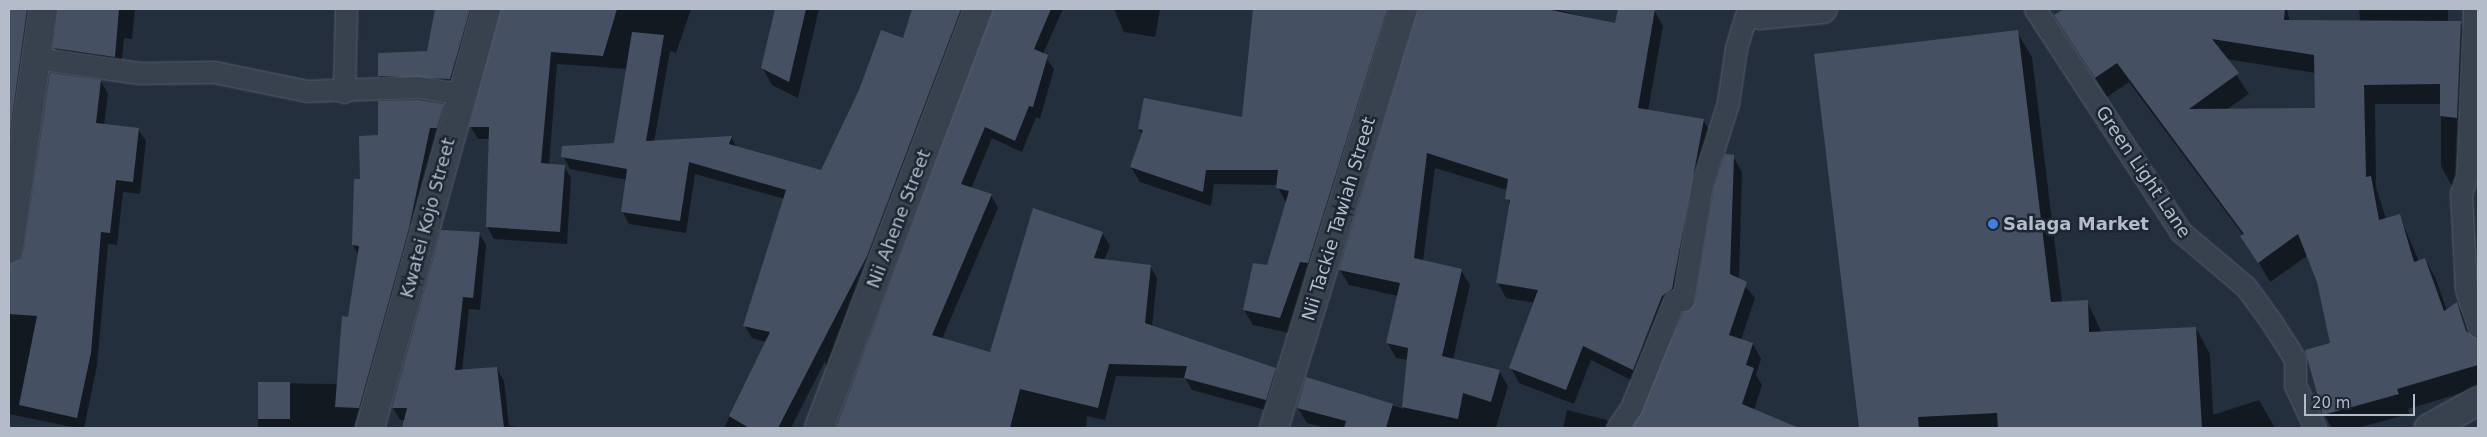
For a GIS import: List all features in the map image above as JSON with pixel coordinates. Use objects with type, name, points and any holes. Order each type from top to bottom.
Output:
[{"type":"street","points":[[9,249],[43,9]]},
{"type":"street","name":"Kwatei Kojo Street","points":[[370,428],[486,9]]},
{"type":"street","name":"Nii Ahene Street","points":[[819,428],[978,9]]},
{"type":"street","name":"Nii Tackie Tawiah Street","points":[[1274,428],[1404,9]]},
{"type":"street","points":[[1750,9],[1760,14],[1823,9]]},
{"type":"street","points":[[2429,428],[2478,402]]},
{"type":"lane","points":[[344,92],[346,9]]},
{"type":"lane","points":[[1616,428],[1631,408],[1674,301],[1683,300],[1702,185],[1728,103],[1736,48],[1750,9]]},
{"type":"lane","name":"Green Light Lane","points":[[2035,9],[2181,232],[2246,287],[2271,321],[2295,359],[2295,385],[2315,428]]},
{"type":"lane","points":[[2474,9],[2467,176],[2461,193],[2466,289],[2478,327]]},
{"type":"lane","points":[[36,58],[139,73],[214,72],[307,91],[344,92],[419,87],[462,94]]},
{"type":"building","points":[[9,9],[27,9],[9,139]]},
{"type":"building","points":[[58,9],[119,9],[115,57],[53,48]]},
{"type":"building","points":[[435,9],[470,9],[450,79],[378,76],[378,53],[427,51]]},
{"type":"building","points":[[501,9],[617,9],[603,56],[551,52],[541,163],[565,165],[560,232],[486,227],[489,127],[469,127]]},
{"type":"building","points":[[775,9],[806,9],[789,82],[761,68]]},
{"type":"building","points":[[912,9],[961,9],[867,256],[778,428],[749,428],[729,416],[770,332],[743,326],[786,190],[689,162],[680,221],[621,212],[627,169],[561,157],[562,146],[614,143],[632,32],[664,35],[646,141],[732,136],[729,144],[821,170],[859,90],[881,30],[903,38]]},
{"type":"building","points":[[993,9],[1051,9],[1034,49],[1048,55],[1033,107],[1029,106],[1015,141],[985,127],[961,184],[992,194],[932,335],[990,352],[1033,208],[1103,232],[1094,258],[1151,265],[1145,323],[1276,368],[1266,400],[1184,378],[1187,366],[1109,364],[1098,408],[1020,389],[1010,428],[836,428]]},
{"type":"building","points":[[1253,9],[1387,9],[1308,263],[1300,262],[1280,318],[1243,310],[1253,263],[1267,265],[1289,191],[1276,188],[1278,170],[1206,170],[1203,192],[1130,167],[1143,130],[1138,129],[1144,98],[1242,117]]},
{"type":"building","points":[[1418,9],[1546,9],[1615,23],[1618,9],[1655,9],[1638,108],[1704,119],[1672,289],[1662,296],[1633,370],[1583,346],[1566,390],[1509,368],[1538,290],[1496,283],[1510,200],[1505,199],[1508,179],[1427,153],[1414,258],[1462,269],[1442,356],[1500,370],[1491,402],[1463,393],[1458,419],[1402,407],[1408,348],[1386,343],[1400,283],[1339,270]]},
{"type":"building","points":[[2064,9],[2285,9],[2284,20],[2461,21],[2457,118],[2440,116],[2440,84],[2364,85],[2366,177],[2371,176],[2379,220],[2400,214],[2414,262],[2425,258],[2444,311],[2457,302],[2466,331],[2478,339],[2478,365],[2397,389],[2399,394],[2323,415],[2305,350],[2330,343],[2317,282],[2298,234],[2258,263],[2240,236],[2244,234],[2117,63],[2095,78],[2054,15]],"holes":[[[2212,39],[2314,55],[2315,108],[2189,109],[2239,73]]]},
{"type":"building","name":"Salaga Market","points":[[2018,30],[2051,302],[2088,300],[2089,332],[2196,327],[2202,428],[1998,428],[1997,413],[1918,417],[1919,428],[1859,428],[1814,54]]},
{"type":"building","points":[[50,73],[101,80],[96,123],[139,128],[133,182],[116,180],[110,233],[101,232],[91,353],[77,418],[19,405],[37,316],[9,314],[9,264],[21,259],[24,251]]},
{"type":"building","points":[[418,100],[444,104],[437,128],[430,128],[409,228],[359,408],[335,407],[342,316],[348,317],[359,246],[352,245],[354,179],[360,179],[359,136],[378,135],[378,101]]},
{"type":"building","points":[[1725,154],[1734,155],[1730,274],[1747,282],[1729,335],[1753,343],[1746,365],[1754,368],[1742,404],[1799,428],[1632,428],[1683,313],[1695,302],[1714,188]]},
{"type":"building","points":[[441,230],[480,232],[473,298],[463,297],[455,370],[497,367],[504,428],[402,428],[407,408],[392,408]]},
{"type":"building","points":[[1306,377],[1393,404],[1386,428],[1344,428],[1346,421],[1297,408]]},
{"type":"building","points":[[258,382],[290,382],[290,419],[258,419]]},
{"type":"place","name":"Salaga Market","points":[[1993,224]]}]
